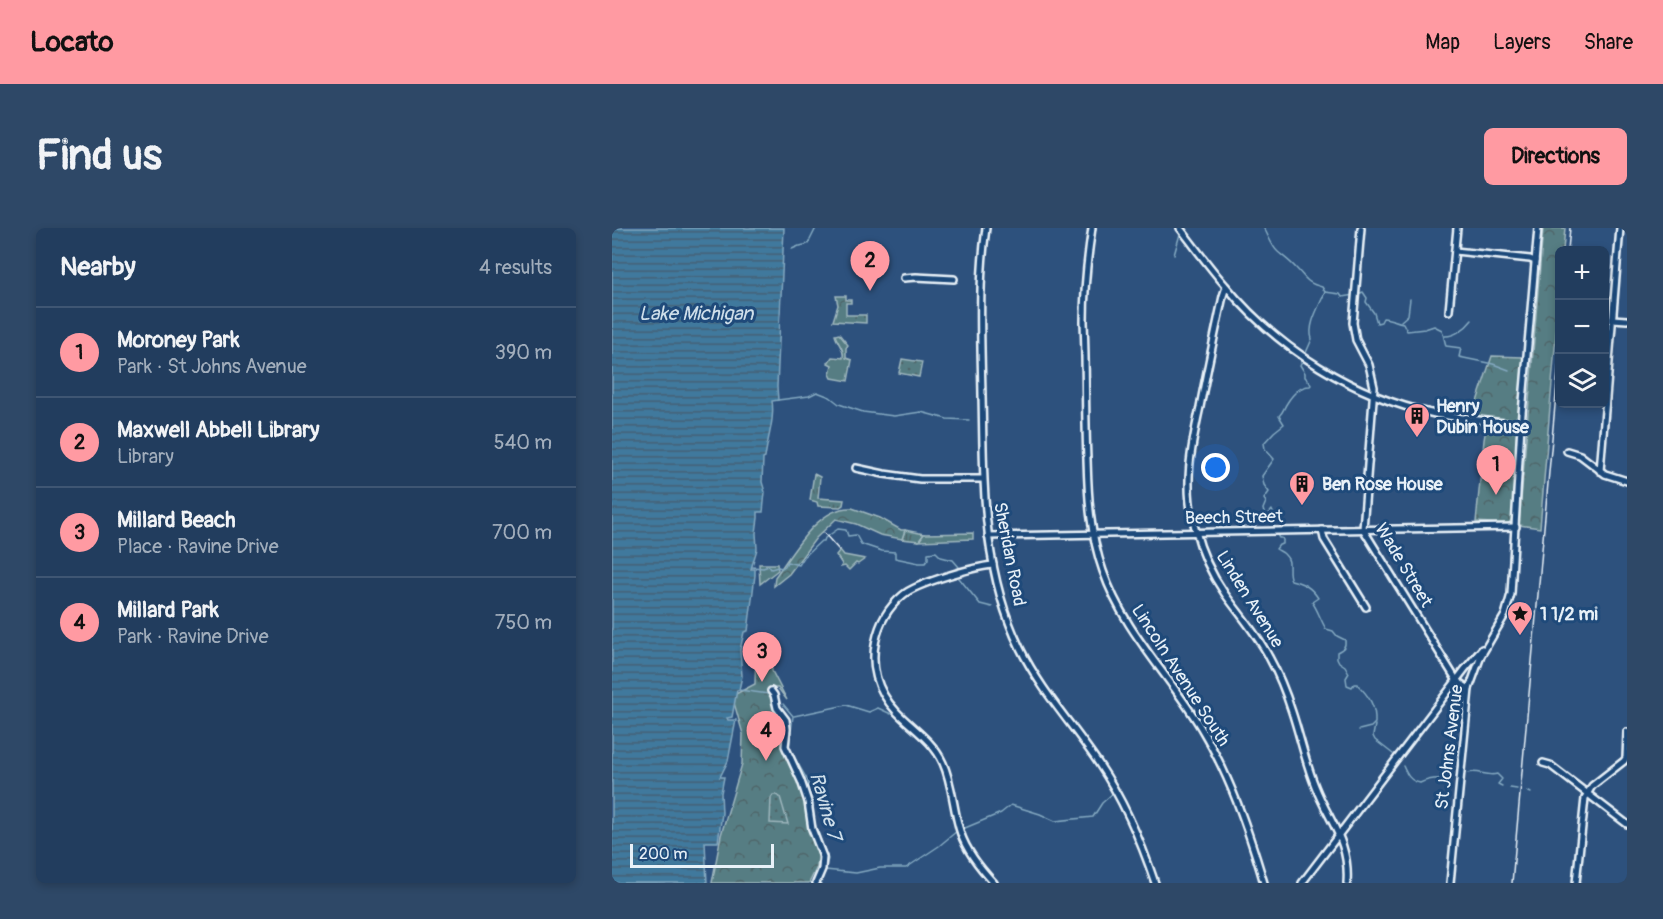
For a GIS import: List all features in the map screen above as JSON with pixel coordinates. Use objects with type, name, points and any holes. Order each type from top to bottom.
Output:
[{"type":"street","name":"Sheridan Road","points":[[986,228],[982,253],[980,304],[983,479],[988,536],[1000,599],[1021,649],[1038,680],[1099,764],[1124,806],[1155,883]]},
{"type":"street","name":"Lincoln Avenue South","points":[[1092,228],[1084,293],[1084,322],[1088,506],[1093,535],[1103,572],[1119,609],[1143,648],[1182,698],[1215,752],[1245,821],[1264,883]]},
{"type":"street","points":[[1180,228],[1226,287],[1258,320],[1320,367],[1374,395],[1435,414],[1521,425]]},
{"type":"street","name":"Wade Street","points":[[1361,228],[1353,324],[1356,340],[1373,378],[1374,395],[1363,529],[1457,681],[1468,689]]},
{"type":"street","points":[[1449,311],[1457,228]]},
{"type":"street","name":"St Johns Avenue","points":[[1450,883],[1468,689],[1481,656],[1505,615],[1510,600],[1521,425],[1538,228]]},
{"type":"street","points":[[1600,471],[1620,228]]},
{"type":"street","points":[[1455,251],[1535,261]]},
{"type":"street","points":[[904,278],[954,279]]},
{"type":"street","name":"Linden Avenue","points":[[1226,287],[1205,375],[1190,455],[1191,509],[1196,533],[1208,565],[1259,639],[1280,678],[1314,785],[1339,835],[1346,855],[1347,883]]},
{"type":"street","points":[[1612,319],[1627,320]]},
{"type":"street","points":[[1567,451],[1580,454],[1605,474],[1627,481]]},
{"type":"street","points":[[856,468],[926,480],[983,479]]},
{"type":"street","name":"Beech Street","points":[[988,536],[1516,527]]},
{"type":"street","points":[[1322,530],[1324,539],[1366,607]]},
{"type":"street","points":[[993,565],[932,581],[917,586],[903,595],[883,621],[875,641],[873,654],[876,677],[884,694],[899,715],[924,735],[943,763],[961,834],[981,868],[993,883]]},
{"type":"street","points":[[1302,883],[1491,640]]},
{"type":"street","points":[[771,691],[777,708],[786,720],[785,746],[808,802],[812,829],[823,856],[822,869],[816,883]]},
{"type":"street","points":[[1576,883],[1583,807],[1587,794],[1592,786],[1626,758],[1627,732]]},
{"type":"street","points":[[1543,763],[1550,765],[1627,824]]},
{"type":"green space","points":[[1543,228],[1565,228],[1563,246],[1555,246],[1555,346],[1540,528],[1519,525]]},
{"type":"green space","points":[[836,296],[846,296],[846,300],[851,300],[851,303],[846,303],[846,315],[866,315],[866,323],[833,321],[838,305]]},
{"type":"green space","points":[[839,334],[848,345],[846,358],[852,360],[848,381],[832,378],[830,374],[832,365],[828,363],[832,357],[843,358],[843,352],[835,335]]},
{"type":"green space","points":[[1492,356],[1523,357],[1518,416],[1513,419],[1496,421],[1472,417]]},
{"type":"green space","points":[[902,359],[922,362],[919,377],[899,373]]},
{"type":"green space","points":[[1492,425],[1509,426],[1517,431],[1513,517],[1506,524],[1476,522],[1484,440],[1486,428]]},
{"type":"green space","points":[[814,474],[820,477],[818,498],[844,500],[843,505],[840,507],[818,506],[817,502],[810,500]]},
{"type":"green space","points":[[852,508],[905,530],[902,539],[880,535],[856,524],[836,519],[816,538],[789,574],[774,586],[775,577],[798,544],[817,523],[840,509]]},
{"type":"green space","points":[[905,530],[924,534],[919,541],[902,539]]},
{"type":"green space","points":[[973,533],[973,539],[919,541],[924,534]]},
{"type":"green space","points":[[840,550],[844,555],[865,559],[856,563],[849,570],[845,566],[841,567],[842,564],[836,555]]},
{"type":"green space","points":[[759,564],[777,564],[778,570],[760,584]]},
{"type":"green space","points":[[756,643],[770,644],[772,671],[787,700],[778,688],[773,688],[771,702],[780,717],[778,738],[789,758],[802,792],[818,856],[817,867],[809,883],[712,883],[721,835],[742,764],[743,734],[732,696],[755,684]]},
{"type":"green space","points":[[773,795],[780,797],[788,824],[770,823]]},
{"type":"water","name":"Lake Michigan","points":[[612,228],[784,228],[778,400],[772,401],[772,422],[763,459],[762,482],[765,492],[763,512],[758,512],[757,549],[751,569],[755,569],[755,575],[748,631],[744,632],[740,650],[742,676],[732,717],[727,718],[736,720],[728,761],[720,777],[724,777],[718,842],[705,842],[707,883],[612,883]]},
{"type":"pier","points":[[787,228],[781,373],[780,384],[780,324]]},
{"type":"waterway","points":[[800,246],[808,244],[816,228]]},
{"type":"waterway","points":[[1264,228],[1276,250],[1309,282],[1322,287],[1325,292],[1340,294],[1342,297],[1354,295]]},
{"type":"waterway","points":[[1174,255],[1180,234]]},
{"type":"waterway","points":[[792,249],[799,246]]},
{"type":"waterway","points":[[1305,355],[1312,339],[1313,321],[1325,292]]},
{"type":"waterway","points":[[1358,294],[1363,292],[1367,298],[1366,302],[1374,313],[1377,323],[1383,318],[1388,319],[1403,323],[1407,331],[1434,326],[1442,330],[1446,346],[1461,348],[1459,357],[1509,370]]},
{"type":"waterway","points":[[1401,321],[1408,315],[1410,299]]},
{"type":"waterway","points":[[1444,336],[1460,331],[1472,320]]},
{"type":"waterway","points":[[1275,529],[1272,510],[1268,515],[1263,509],[1266,502],[1264,499],[1269,492],[1262,476],[1274,459],[1265,449],[1264,443],[1284,424],[1279,416],[1291,397],[1300,389],[1311,385],[1300,365],[1303,359]]},
{"type":"waterway","points":[[778,400],[809,396],[817,392],[830,397],[839,404],[863,412],[894,416],[921,412],[947,419],[969,420]]},
{"type":"waterway","points":[[752,567],[782,568],[787,562],[799,565],[821,541],[838,529],[846,530],[848,536],[856,535],[861,544],[882,551],[895,552],[895,558],[925,563],[928,553],[936,552],[941,557],[953,560],[959,570]]},
{"type":"waterway","points":[[1276,533],[1283,540],[1283,544],[1276,549],[1287,558],[1291,580],[1313,591],[1318,598],[1312,602],[1326,629],[1345,640],[1344,648],[1337,652],[1337,658],[1349,673],[1346,678],[1347,685],[1352,687],[1357,684],[1373,706],[1375,723],[1371,727],[1359,730]]},
{"type":"waterway","points":[[959,578],[980,604],[992,607]]},
{"type":"waterway","name":"Ravine 7","points":[[739,690],[769,694]]},
{"type":"waterway","name":"Ravine 7","points":[[783,704],[793,716],[789,748],[808,781],[814,821],[828,859],[821,883]]},
{"type":"waterway","name":"Ravine 7","points":[[794,716],[846,705],[869,712],[878,708],[891,714]]},
{"type":"waterway","points":[[1375,725],[1373,736],[1375,740],[1393,754]]},
{"type":"waterway","points":[[1403,766],[1409,777],[1420,783],[1444,779]]},
{"type":"waterway","points":[[1468,773],[1497,774],[1502,779],[1498,784],[1502,786]]},
{"type":"waterway","points":[[1510,788],[1517,789]]},
{"type":"waterway","points":[[1527,791],[1531,793]]},
{"type":"waterway","name":"Ravine 7","points":[[965,828],[1001,813],[1011,805],[1055,821],[1093,817],[1102,803],[1112,794]]},
{"type":"waterway","name":"Ravine 7","points":[[825,870],[856,873],[880,868],[906,868],[957,831]]},
{"type":"railway","points":[[1568,246],[1570,228]]},
{"type":"railway","points":[[1512,883],[1560,354]]},
{"type":"railway","points":[[824,533],[839,550]]},
{"type":"place","name":"Maxwell Abbell Library","points":[[870,291]]},
{"type":"place","name":"Henry Dubin House","points":[[1417,439]]},
{"type":"place","name":"Moroney Park","points":[[1496,495]]},
{"type":"place","name":"Ben Rose House","points":[[1302,507]]},
{"type":"place","name":"1 1/2 mi","points":[[1520,637]]},
{"type":"place","name":"Millard Beach","points":[[762,682]]},
{"type":"place","name":"Millard Park","points":[[766,761]]}]
